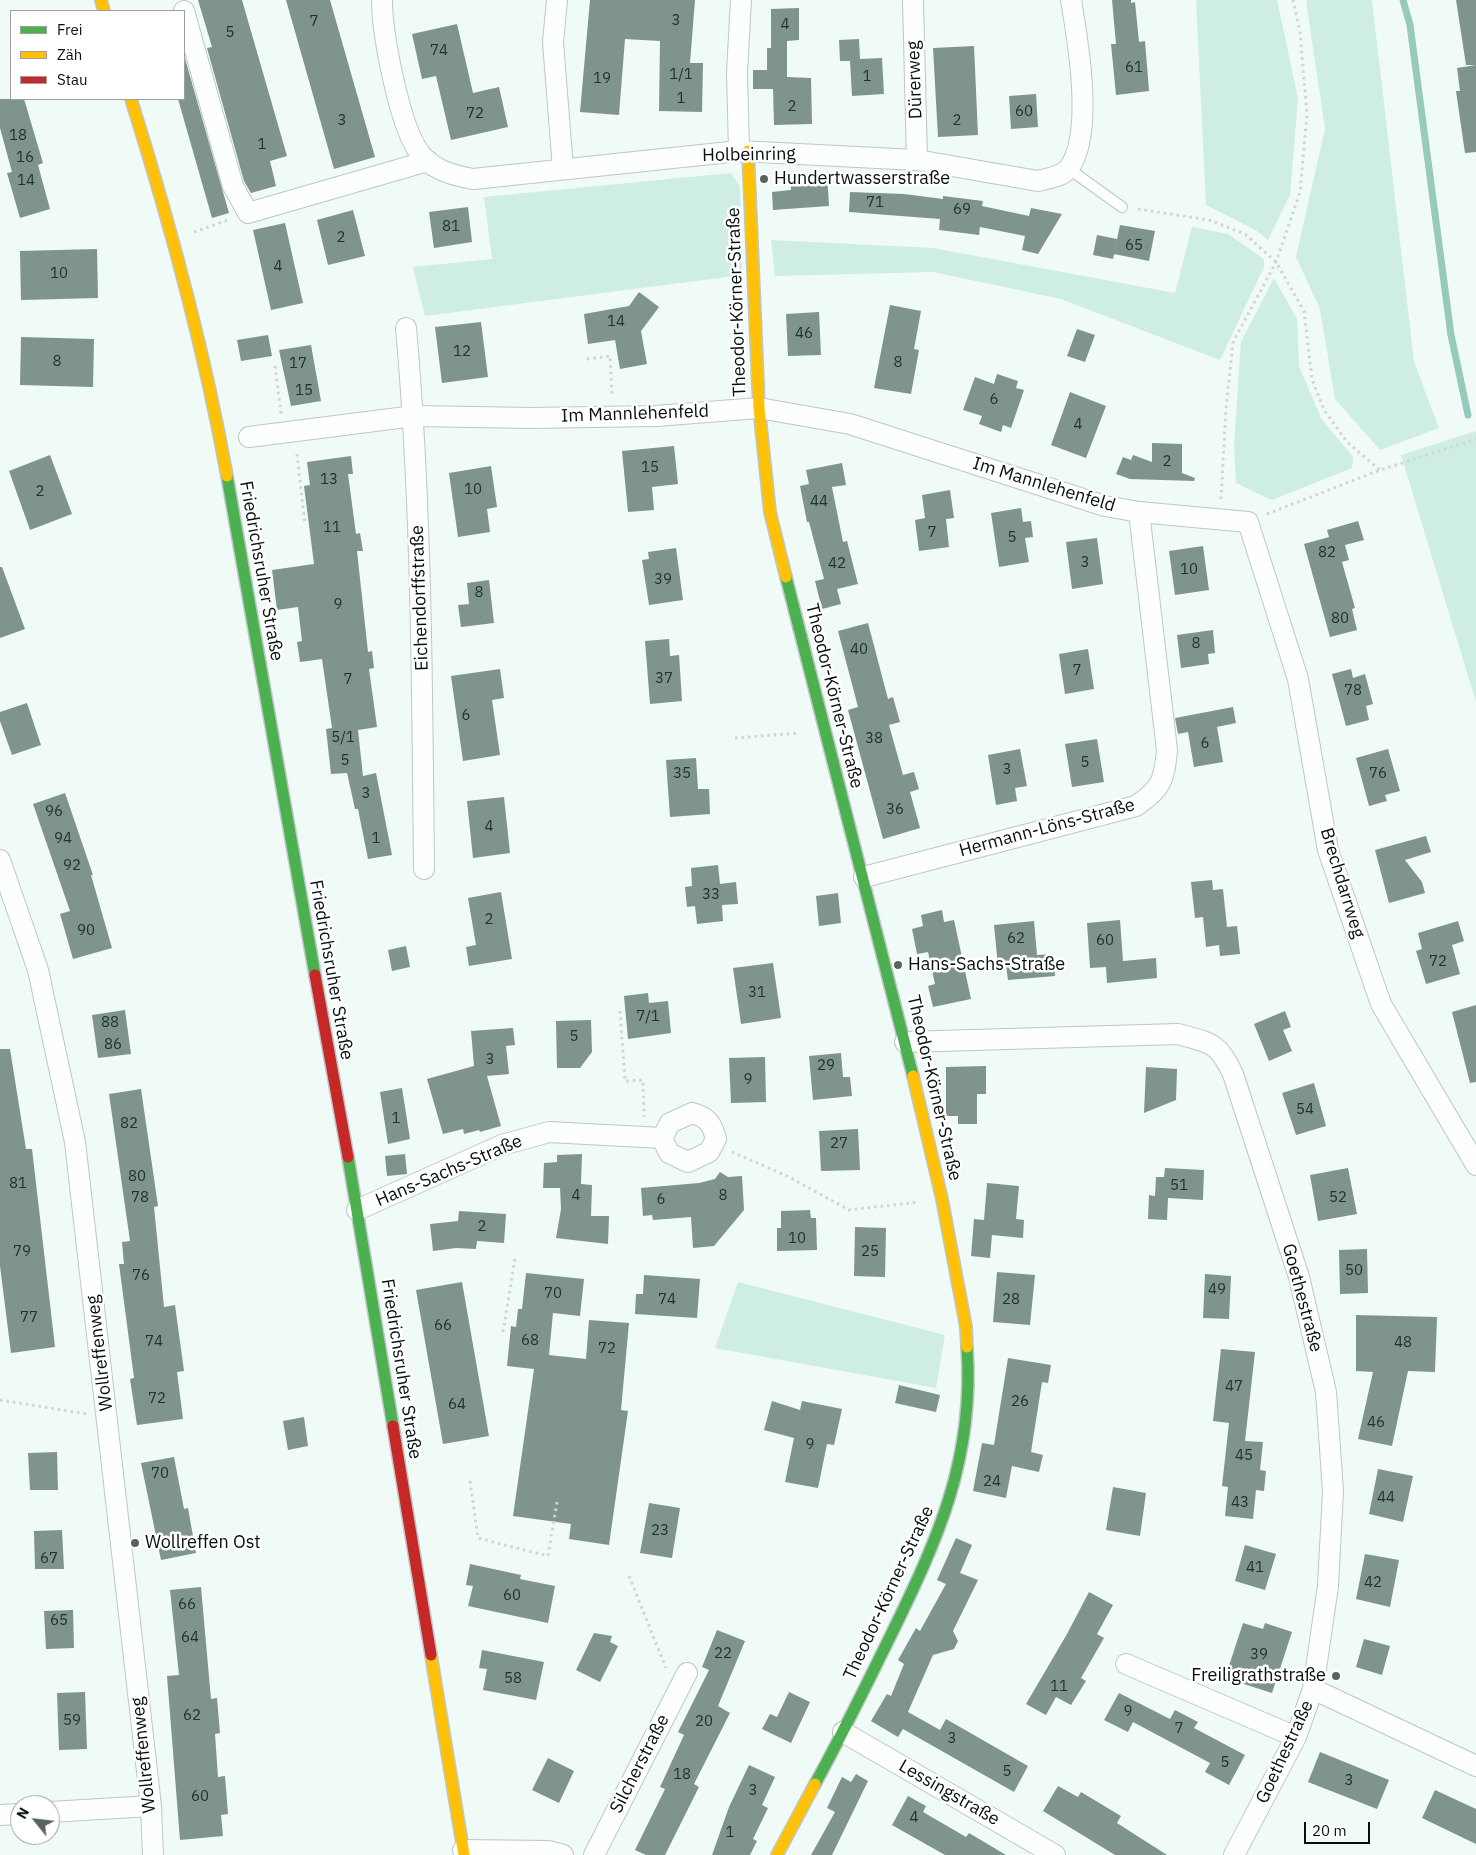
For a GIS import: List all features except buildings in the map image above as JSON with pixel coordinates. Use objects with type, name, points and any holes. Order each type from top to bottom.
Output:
[{"type":"main road","name":"Friedrichsruher Straße","points":[[131,100],[156,176],[206,369],[357,1210],[464,1853]]},
{"type":"main road","name":"Theodor-Körner-Straße","points":[[744,151],[759,408],[770,516],[824,730],[864,877],[942,1199],[966,1327],[970,1386],[963,1449],[944,1519],[916,1584],[843,1732],[777,1855]]},
{"type":"street","name":"Holbeinring","points":[[382,0],[392,73],[406,124],[417,150],[438,169],[452,175],[472,179],[744,151],[917,160],[1038,180],[1057,177],[1068,169]]},
{"type":"street","points":[[557,0],[553,42],[563,169]]},
{"type":"street","points":[[741,0],[737,72],[744,151]]},
{"type":"street","name":"Dürerweg","points":[[913,0],[917,160]]},
{"type":"street","points":[[1068,169],[1079,148],[1083,114],[1071,0]]},
{"type":"street","points":[[185,15],[233,186],[248,213],[428,161]]},
{"type":"street","name":"Eichendorffstraße","points":[[406,328],[414,416],[422,678],[424,869]]},
{"type":"street","name":"Im Mannlehenfeld","points":[[248,437],[414,416],[531,418],[614,416],[759,408],[850,424],[1104,506],[1139,512],[1248,522]]},
{"type":"street","name":"Hermann-Löns-Straße","points":[[864,877],[1136,806],[1156,793],[1164,774],[1167,750],[1139,512]]},
{"type":"street","name":"Brechdarrweg","points":[[1248,522],[1298,679],[1328,850],[1381,1004],[1476,1165]]},
{"type":"street","name":"Wollreffenweg","points":[[0,860],[38,970],[75,1142],[151,1806],[153,1855]]},
{"type":"street","name":"Goethestraße","points":[[905,1042],[1178,1034],[1207,1042],[1223,1053],[1233,1074],[1299,1277],[1326,1392],[1332,1510],[1328,1586],[1313,1689],[1296,1737],[1234,1855]]},
{"type":"street","points":[[692,1113],[705,1116],[713,1126],[716,1139],[710,1152],[688,1162],[668,1153],[653,1137],[670,1123],[692,1113]]},
{"type":"street","name":"Hans-Sachs-Straße","points":[[357,1210],[502,1145],[549,1132],[653,1137]]},
{"type":"street","points":[[1126,1664],[1296,1737]]},
{"type":"street","name":"Silcherstraße","points":[[594,1855],[687,1673]]},
{"type":"street","points":[[1313,1689],[1476,1766]]},
{"type":"street","name":"Lessingstraße","points":[[843,1732],[1055,1855]]},
{"type":"street","points":[[60,1811],[151,1806]]},
{"type":"street","points":[[464,1853],[548,1851],[563,1855]]},
{"type":"lane","points":[[1068,169],[1122,207]]},
{"type":"path","points":[[1220,519],[1226,409],[1233,342],[1276,262],[1300,192],[1307,115],[1300,32],[1293,0]]},
{"type":"path","points":[[1122,207],[1209,220],[1245,234],[1276,262],[1304,312],[1312,379],[1324,410],[1347,442],[1380,470]]},
{"type":"path","points":[[190,233],[248,213]]},
{"type":"path","points":[[587,359],[610,356],[614,416]]},
{"type":"path","points":[[274,366],[282,422],[289,432]]},
{"type":"path","points":[[1248,522],[1306,497],[1380,470],[1476,439]]},
{"type":"path","points":[[297,454],[305,525]]},
{"type":"path","points":[[735,738],[824,730]]},
{"type":"path","points":[[620,1011],[625,1081],[643,1080],[653,1137]]},
{"type":"path","points":[[714,1144],[787,1176],[849,1210],[942,1199]]},
{"type":"path","points":[[503,1332],[515,1258]]},
{"type":"path","points":[[0,1400],[107,1418]]},
{"type":"path","points":[[470,1481],[478,1538],[548,1556],[557,1502]]},
{"type":"path","points":[[629,1576],[676,1694]]},
{"type":"green space","points":[[1196,0],[1277,0],[1298,98],[1290,195],[1268,240],[1257,231],[1206,205]]},
{"type":"green space","points":[[1306,0],[1372,0],[1414,362],[1439,428],[1380,450],[1335,399],[1320,309],[1296,257],[1325,129]]},
{"type":"green space","points":[[731,173],[740,187],[742,275],[425,316],[413,267],[492,259],[484,197]]},
{"type":"green space","points":[[1192,227],[1228,234],[1264,259],[1264,267],[1220,360],[1061,299],[933,272],[775,276],[771,240],[933,248],[1175,293]]},
{"type":"green space","points":[[1274,278],[1297,319],[1299,366],[1321,418],[1353,457],[1352,468],[1272,500],[1236,483],[1234,445],[1241,342]]},
{"type":"green space","points":[[1476,431],[1476,702],[1401,455]]},
{"type":"green space","points":[[738,1282],[945,1335],[936,1388],[715,1348]]},
{"type":"waterway","points":[[1403,0],[1410,25],[1451,335],[1468,415]]},
{"type":"traffic: fast","points":[[227,476],[315,975]]},
{"type":"traffic: fast","points":[[786,577],[913,1076]]},
{"type":"traffic: fast","points":[[348,1157],[393,1426]]},
{"type":"traffic: fast","points":[[815,1784],[853,1712],[923,1568],[949,1499],[965,1427],[968,1388],[967,1347]]},
{"type":"traffic: slow","points":[[101,0],[104,10]]},
{"type":"traffic: slow","points":[[131,100],[159,192],[197,333],[227,476]]},
{"type":"traffic: slow","points":[[748,151],[759,408],[770,512],[786,577]]},
{"type":"traffic: slow","points":[[913,1076],[942,1199],[966,1327],[967,1347]]},
{"type":"traffic: slow","points":[[431,1655],[464,1855]]},
{"type":"traffic: slow","points":[[777,1855],[815,1784]]},
{"type":"traffic: jam","points":[[315,975],[348,1157]]},
{"type":"traffic: jam","points":[[393,1426],[431,1655]]},
{"type":"place","name":"Hundertwasserstraße","points":[[764,179]]},
{"type":"place","name":"Hans-Sachs-Straße","points":[[898,965]]},
{"type":"place","name":"Wollreffen Ost","points":[[135,1543]]},
{"type":"place","name":"Freiligrathstraße","points":[[1336,1676]]}]
